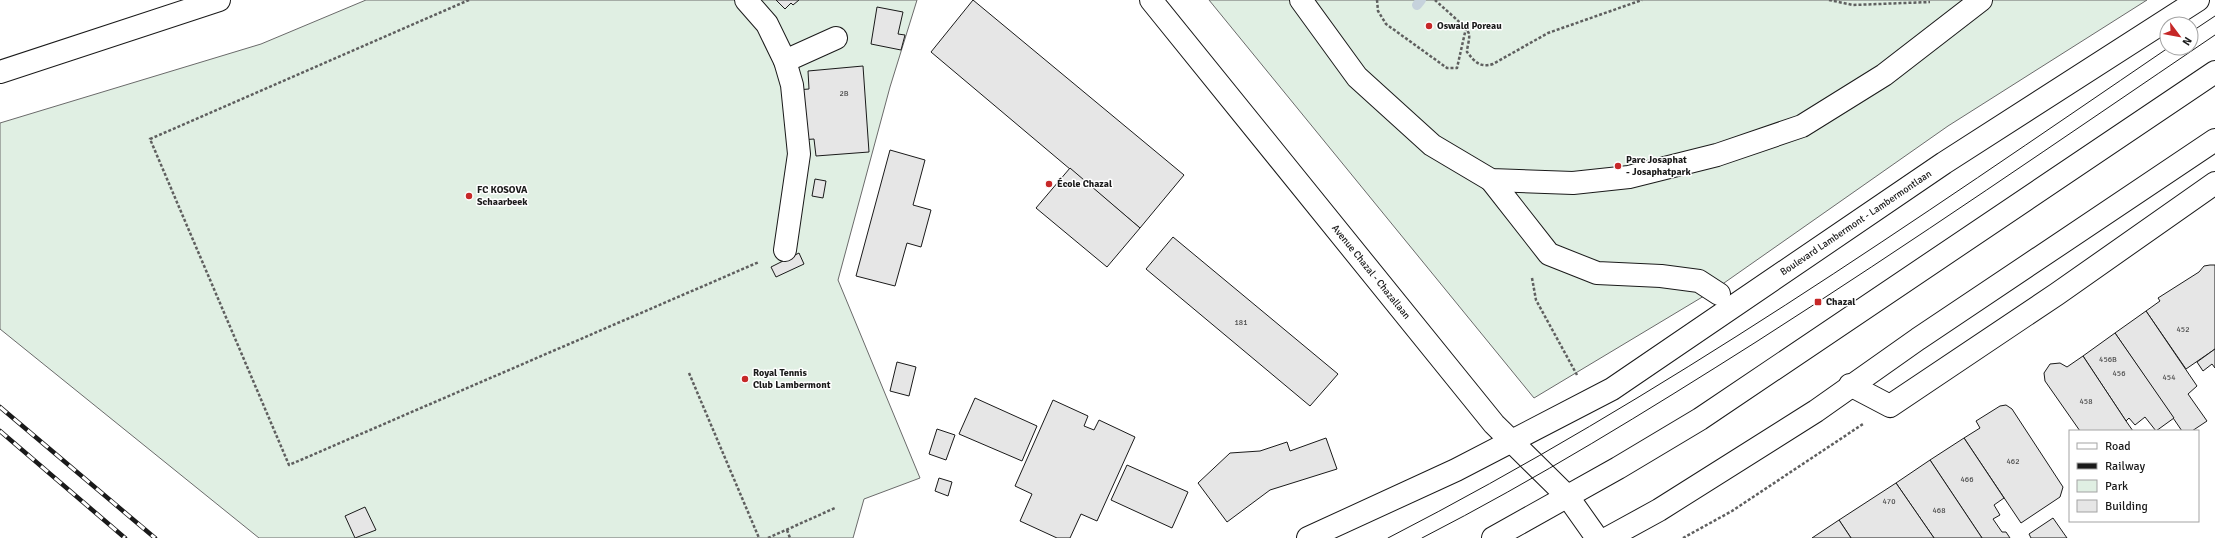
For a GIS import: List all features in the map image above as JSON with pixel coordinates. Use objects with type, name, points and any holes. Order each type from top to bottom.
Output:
[{"type":"street","points":[[0,72],[220,0]]},
{"type":"street","points":[[746,0],[767,24],[785,61],[792,85],[799,154],[785,250]]},
{"type":"street","name":"Avenue Chazal - Chazallaan","points":[[1151,0],[1494,424],[1568,497],[1597,538]]},
{"type":"street","points":[[1301,0],[1357,77],[1432,145],[1491,180],[1549,254],[1597,273],[1661,276],[1699,281],[1719,294]]},
{"type":"street","points":[[1491,180],[1573,183],[1630,177],[1717,155],[1802,126],[1884,75],[1981,0]]},
{"type":"street","name":"Boulevard Lambermont - Lambermontlaan","points":[[1308,538],[1456,470],[1612,389],[1944,163],[2198,0]]},
{"type":"street","points":[[785,61],[836,38]]},
{"type":"street","points":[[1493,538],[1568,497],[1700,419],[2215,72]]},
{"type":"street","points":[[1608,538],[1715,476],[1816,411],[1850,385],[2215,140]]},
{"type":"street","points":[[1850,385],[1890,406],[2057,294],[2215,183]]},
{"type":"path","points":[[469,0],[150,140],[289,465],[785,250]]},
{"type":"path","points":[[1377,0],[1378,11],[1386,24],[1447,68],[1454,70],[1457,68],[1466,28]]},
{"type":"path","points":[[1436,0],[1448,11],[1454,20],[1466,28],[1469,34],[1467,52],[1476,63],[1486,66],[1548,33],[1642,0]]},
{"type":"path","points":[[1829,0],[1853,5],[1933,2]]},
{"type":"path","points":[[1538,241],[1531,260],[1536,300],[1560,347],[1580,380]]},
{"type":"path","points":[[689,373],[759,538]]},
{"type":"path","points":[[1683,538],[1732,511],[1890,406]]},
{"type":"path","points":[[768,538],[835,508]]},
{"type":"path","points":[[787,530],[790,538]]},
{"type":"green space","points":[[366,0],[917,0],[890,87],[838,280],[920,478],[864,499],[853,538],[259,538],[0,329],[0,123],[261,44]]},
{"type":"green space","name":"Parc Josaphat - Josaphatpark","points":[[1209,0],[2147,0],[1948,126],[1714,290],[1534,398]]},
{"type":"building","points":[[776,0],[799,0],[793,5],[791,3],[785,9]]},
{"type":"building","points":[[973,0],[1184,175],[1140,228],[931,52]]},
{"type":"building","points":[[877,7],[903,12],[898,34],[905,35],[901,50],[871,44]]},
{"type":"building","points":[[863,66],[869,152],[816,156],[814,139],[800,140],[796,90],[809,89],[808,71]]},
{"type":"building","points":[[890,150],[925,160],[913,205],[931,210],[921,247],[907,243],[895,286],[856,276]]},
{"type":"building","points":[[1070,168],[1140,228],[1107,267],[1036,208]]},
{"type":"building","points":[[815,179],[826,181],[823,198],[812,196]]},
{"type":"building","points":[[1173,237],[1338,374],[1310,406],[1146,269]]},
{"type":"building","points":[[799,253],[804,264],[776,277],[771,267]]},
{"type":"building","points":[[2215,265],[2215,349],[2186,369],[2146,311],[2160,301],[2158,298],[2199,272],[2204,266]]},
{"type":"building","points":[[2146,311],[2197,386],[2188,394],[2207,421],[2194,430],[2181,430],[2115,333]]},
{"type":"building","points":[[2115,333],[2174,418],[2157,430],[2155,430],[2145,417],[2135,425],[2129,418],[2126,421],[2083,356]]},
{"type":"building","points":[[2215,349],[2215,368],[2212,364],[2203,371],[2197,362]]},
{"type":"building","points":[[2083,356],[2132,430],[2079,430],[2045,381],[2044,373],[2050,364],[2060,363],[2067,367]]},
{"type":"building","points":[[897,362],[916,367],[909,396],[890,391]]},
{"type":"building","points":[[975,398],[1037,426],[1022,461],[959,434]]},
{"type":"building","points":[[1053,400],[1088,416],[1084,426],[1094,430],[1099,420],[1135,437],[1097,521],[1081,514],[1070,538],[1057,538],[1020,521],[1032,494],[1015,486]]},
{"type":"building","points":[[2006,405],[2012,409],[2063,487],[2060,497],[2021,523],[1964,438],[1980,428],[1976,421],[2000,406]]},
{"type":"building","points":[[937,429],[955,435],[946,460],[929,454]]},
{"type":"building","points":[[1326,438],[1337,469],[1270,490],[1227,522],[1198,483],[1230,453],[1260,451],[1287,442],[1290,451]]},
{"type":"building","points":[[1964,438],[2004,498],[1994,505],[2000,515],[1993,519],[2002,532],[2006,532],[2010,538],[1982,538],[1930,460]]},
{"type":"building","points":[[1930,460],[1982,538],[1934,538],[1896,483]]},
{"type":"building","points":[[1127,465],[1188,492],[1172,528],[1111,500]]},
{"type":"building","points":[[939,478],[952,482],[948,496],[935,491]]},
{"type":"building","points":[[1896,483],[1934,538],[1851,538],[1839,520]]},
{"type":"building","points":[[365,507],[376,530],[355,538],[345,516]]},
{"type":"building","points":[[2053,518],[2067,538],[2031,538],[2029,534]]},
{"type":"building","points":[[1839,520],[1851,538],[1812,538]]},
{"type":"waterway","points":[[1417,5],[1421,0]]},
{"type":"tram line","points":[[2199,27],[2215,16]]},
{"type":"tram line","points":[[1422,538],[1591,444],[1756,342],[1929,229],[2215,35]]},
{"type":"tram line","points":[[1388,538],[1490,484],[1688,367],[1882,242],[2159,54]]},
{"type":"railway","points":[[0,407],[155,538]]},
{"type":"railway","points":[[0,431],[125,538]]},
{"type":"place","name":"Oswald Poreau","points":[[1429,26]]},
{"type":"place","name":"Parc Josaphat - Josaphatpark","points":[[1618,166]]},
{"type":"place","name":"École Chazal","points":[[1049,184]]},
{"type":"place","name":"FC KOSOVA Schaarbeek","points":[[469,196]]},
{"type":"place","name":"Chazal","points":[[1818,302]]},
{"type":"place","name":"Royal Tennis Club Lambermont","points":[[745,379]]}]
